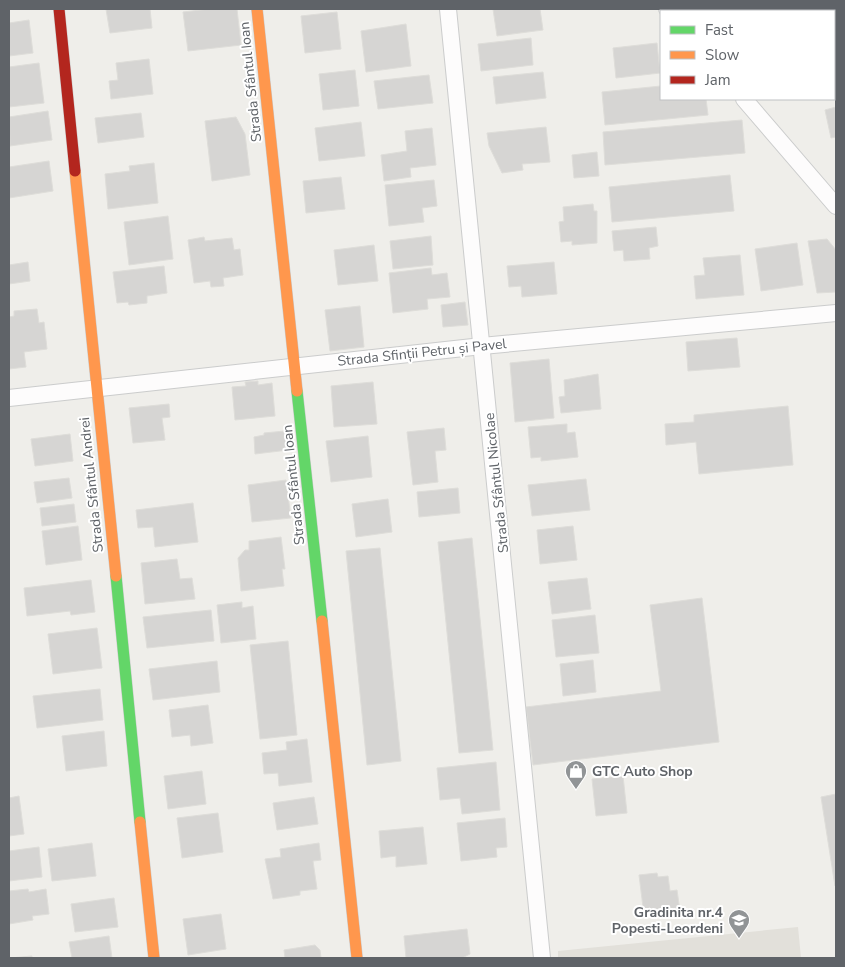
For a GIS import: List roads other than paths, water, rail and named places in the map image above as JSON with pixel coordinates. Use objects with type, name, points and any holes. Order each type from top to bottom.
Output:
[{"type":"street","name":"Strada Sfântul Andrei","points":[[59,9],[154,958]]},
{"type":"street","name":"Strada Sfântul Ioan","points":[[258,9],[357,958]]},
{"type":"street","name":"Strada Sfântul Nicolae","points":[[448,9],[542,958]]},
{"type":"street","points":[[745,100],[836,206]]},
{"type":"street","name":"Strada Sfinții Petru și Pavel","points":[[9,398],[296,365],[836,313]]},
{"type":"place","name":"GTC Auto Shop","points":[[576,790]]},
{"type":"place","name":"Gradinita nr.4 Popesti-Leordeni","points":[[739,939]]}]
